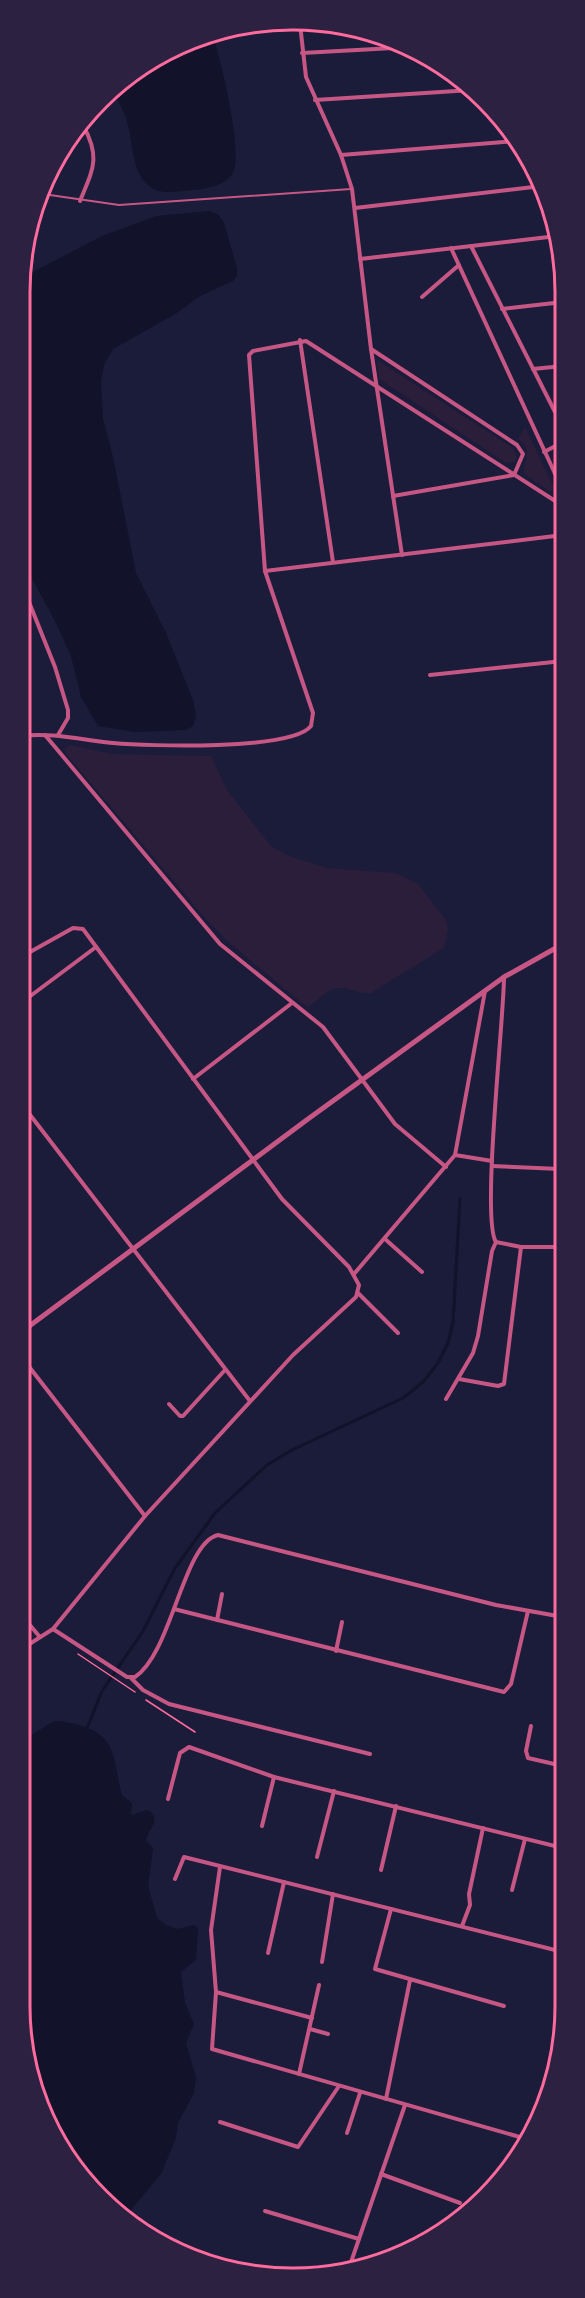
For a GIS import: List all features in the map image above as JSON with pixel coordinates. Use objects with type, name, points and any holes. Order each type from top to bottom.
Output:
[{"type":"street","points":[[300,30],[306,77],[341,155],[352,189],[371,349],[402,555]]},
{"type":"street","points":[[302,53],[388,48]]},
{"type":"street","points":[[315,100],[461,91]]},
{"type":"street","points":[[80,201],[95,165],[93,146],[86,131]]},
{"type":"street","points":[[341,155],[507,142]]},
{"type":"street","points":[[355,208],[533,187]]},
{"type":"street","points":[[360,260],[549,237]]},
{"type":"street","points":[[471,246],[555,408]]},
{"type":"street","points":[[451,248],[555,475]]},
{"type":"street","points":[[422,297],[459,265]]},
{"type":"street","points":[[502,309],[555,303]]},
{"type":"street","points":[[300,340],[333,562]]},
{"type":"street","points":[[30,736],[58,735],[113,743],[210,746],[290,737],[308,730],[313,713],[265,571],[249,355],[258,349],[300,340],[306,341],[377,384],[555,501]]},
{"type":"street","points":[[371,349],[517,446],[523,458],[514,475]]},
{"type":"street","points":[[533,369],[555,367]]},
{"type":"street","points":[[544,452],[555,446]]},
{"type":"street","points":[[393,496],[514,475]]},
{"type":"street","points":[[265,571],[555,536]]},
{"type":"street","points":[[30,604],[55,667],[68,710],[68,718],[58,735]]},
{"type":"street","points":[[430,675],[555,663]]},
{"type":"street","points":[[44,735],[220,944],[332,1037],[395,1124],[446,1167]]},
{"type":"street","points":[[30,952],[77,927],[83,929],[294,1214],[354,1274],[358,1280],[358,1293],[398,1333]]},
{"type":"street","points":[[30,996],[96,947]]},
{"type":"street","points":[[30,1326],[362,1079],[504,977],[555,948]]},
{"type":"street","points":[[504,977],[492,1163],[493,1237],[496,1242],[521,1247],[555,1247]]},
{"type":"street","points":[[354,1274],[455,1155],[485,991]]},
{"type":"street","points":[[193,1079],[292,1003]]},
{"type":"street","points":[[30,1115],[132,1251],[250,1401]]},
{"type":"street","points":[[455,1155],[492,1163],[555,1169]]},
{"type":"street","points":[[385,1239],[422,1272]]},
{"type":"street","points":[[446,1399],[459,1379],[478,1336],[492,1251],[496,1242]]},
{"type":"street","points":[[459,1379],[498,1386],[504,1384],[521,1247]]},
{"type":"street","points":[[30,1643],[53,1629],[145,1516],[250,1401],[358,1293]]},
{"type":"street","points":[[30,1369],[145,1516]]},
{"type":"street","points":[[169,1404],[180,1416],[183,1416],[225,1370]]},
{"type":"street","points":[[129,1677],[140,1674],[150,1663],[196,1558],[209,1540],[218,1535],[555,1616]]},
{"type":"street","points":[[217,1620],[222,1594]]},
{"type":"street","points":[[174,1609],[336,1651],[507,1691],[511,1684],[528,1611]]},
{"type":"street","points":[[336,1651],[342,1622]]},
{"type":"street","points":[[30,1625],[39,1636]]},
{"type":"street","points":[[53,1629],[129,1677],[143,1690],[169,1704],[370,1754]]},
{"type":"street","points":[[531,1726],[526,1751],[528,1758],[555,1764]]},
{"type":"street","points":[[168,1799],[178,1756],[186,1747],[274,1777],[555,1846]]},
{"type":"street","points":[[262,1826],[274,1777]]},
{"type":"street","points":[[317,1857],[334,1791]]},
{"type":"street","points":[[381,1870],[396,1806]]},
{"type":"street","points":[[462,1926],[470,1905],[469,1894],[483,1828]]},
{"type":"street","points":[[512,1890],[525,1839]]},
{"type":"street","points":[[176,1878],[184,1857],[555,1950]]},
{"type":"street","points":[[220,1867],[211,1930],[216,1992],[212,2049],[520,2137]]},
{"type":"street","points":[[268,1953],[284,1882]]},
{"type":"street","points":[[322,1962],[333,1894]]},
{"type":"street","points":[[391,1909],[375,1970],[504,2006]]},
{"type":"street","points":[[386,2099],[410,1980]]},
{"type":"street","points":[[299,2074],[319,1985]]},
{"type":"street","points":[[216,1992],[312,2018]]},
{"type":"street","points":[[310,2029],[328,2034]]},
{"type":"street","points":[[220,2122],[298,2147],[339,2086]]},
{"type":"street","points":[[347,2133],[360,2092]]},
{"type":"street","points":[[352,2261],[405,2106]]},
{"type":"street","points":[[381,2174],[460,2203]]},
{"type":"street","points":[[265,2211],[359,2239]]},
{"type":"lane","points":[[49,195],[119,205],[352,189]]},
{"type":"shaded area","points":[[214,42],[225,82],[233,127],[236,163],[233,173],[225,181],[209,188],[163,192],[152,188],[139,173],[122,108],[116,98],[147,74],[176,57]]},
{"type":"shaded area","points":[[210,211],[219,215],[224,223],[237,268],[237,276],[233,281],[200,296],[177,313],[113,349],[104,365],[101,381],[103,419],[113,457],[136,573],[166,633],[193,700],[196,716],[193,726],[186,730],[135,732],[98,726],[81,697],[71,656],[30,575],[30,292],[33,272],[102,236],[156,216]]},
{"type":"shaded area","points":[[377,360],[513,448],[517,457],[515,462],[506,463],[379,379]]},
{"type":"shaded area","points":[[525,427],[554,488],[551,492],[524,474],[527,455],[523,443],[518,439]]},
{"type":"shaded area","points":[[70,745],[112,754],[211,756],[227,790],[271,846],[289,856],[328,868],[396,873],[418,884],[446,920],[448,930],[444,948],[371,993],[337,988],[325,993],[308,1007],[227,941],[206,919],[66,754],[65,748]]},
{"type":"shaded area","points":[[54,1721],[61,1721],[82,1726],[103,1737],[113,1753],[122,1795],[132,1803],[131,1815],[148,1810],[154,1817],[146,1840],[153,1848],[148,1886],[157,1918],[166,1925],[178,1929],[194,1925],[198,1928],[196,1960],[181,1972],[185,2003],[194,2024],[186,2043],[196,2077],[194,2093],[178,2123],[176,2138],[161,2174],[130,2211],[95,2179],[65,2137],[44,2090],[35,2057],[30,2006],[30,1736]]},
{"type":"waterway","points":[[87,1728],[102,1691],[143,1631],[175,1568],[215,1513],[267,1465],[292,1450],[403,1398],[423,1382],[438,1363],[448,1343],[453,1322],[460,1199]]}]
